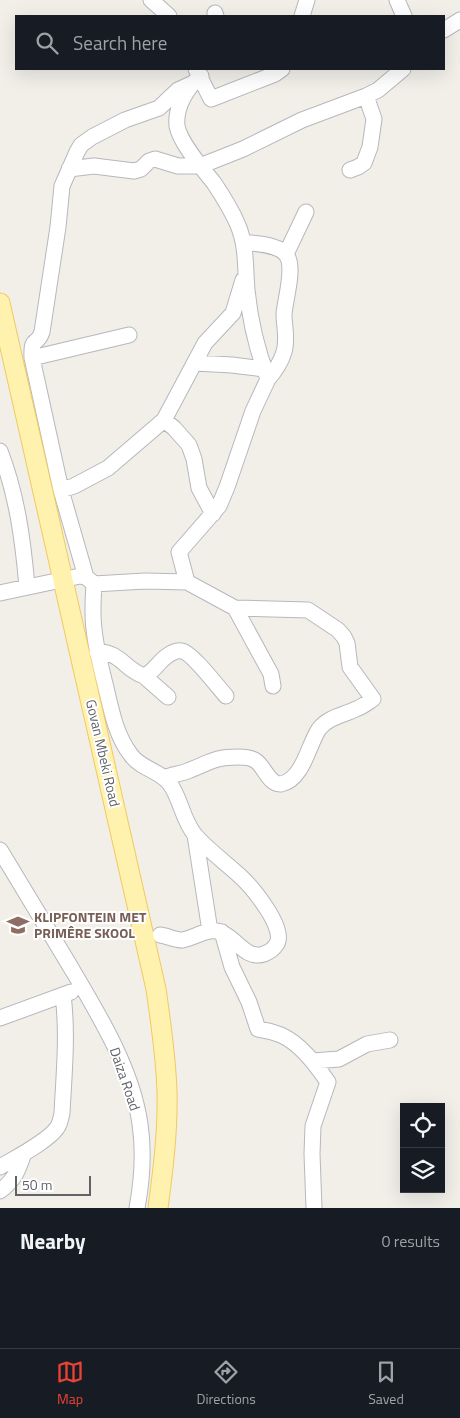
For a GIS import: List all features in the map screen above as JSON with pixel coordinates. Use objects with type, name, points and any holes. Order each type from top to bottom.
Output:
[{"type":"main road","name":"Govan Mbeki Road","points":[[0,303],[149,955],[165,1055],[167,1099],[164,1159],[158,1208]]},
{"type":"street","points":[[152,0],[168,15]]},
{"type":"street","points":[[302,15],[307,0]]},
{"type":"street","points":[[397,0],[404,15]]},
{"type":"street","points":[[445,29],[460,20]]},
{"type":"street","points":[[196,76],[211,99],[275,74],[281,70]]},
{"type":"street","points":[[69,168],[94,166],[134,171],[141,169],[152,159],[178,166],[200,166],[243,149],[302,120],[366,96],[378,90],[402,70]]},
{"type":"street","points":[[196,76],[180,104],[177,123],[180,134],[237,222],[244,242],[253,331],[266,374]]},
{"type":"street","points":[[160,935],[181,940],[216,932],[251,954],[263,954],[274,948],[278,943],[279,937],[276,925],[245,881],[195,835],[184,818],[172,787],[164,778],[138,763],[125,746],[111,711],[97,652],[90,581],[61,490],[32,358],[32,343],[42,332],[58,227],[61,191],[69,168],[81,145],[92,136],[125,120],[159,108],[196,76]]},
{"type":"street","points":[[350,170],[364,163],[370,147],[374,119],[366,96]]},
{"type":"street","points":[[286,254],[306,212]]},
{"type":"street","points":[[187,582],[179,552],[219,506],[266,374],[281,360],[286,341],[284,312],[290,278],[289,260],[286,254],[276,248],[244,242]]},
{"type":"street","points":[[61,490],[74,486],[108,468],[164,420],[208,339],[230,317],[235,309],[246,269]]},
{"type":"street","points":[[32,358],[129,335]]},
{"type":"street","points":[[195,363],[232,365],[266,374]]},
{"type":"street","points":[[164,420],[189,445],[200,488],[213,514]]},
{"type":"street","points":[[0,450],[16,500],[23,540],[27,587]]},
{"type":"street","points":[[0,593],[80,576],[90,581],[187,582],[235,608],[260,610],[302,609],[318,615],[344,637],[347,642],[350,667],[373,699],[357,709],[324,724],[315,736],[302,765],[290,778],[281,784],[272,781],[256,760],[244,757],[217,758],[190,771],[164,778]]},
{"type":"street","points":[[235,608],[271,674],[272,686]]},
{"type":"street","points":[[144,676],[153,671],[167,656],[176,651],[182,651],[193,659],[226,696]]},
{"type":"street","points":[[97,652],[109,652],[135,672],[144,676],[168,697]]},
{"type":"street","points":[[195,835],[216,932],[249,1002],[258,1029],[281,1035],[313,1061],[328,1082]]},
{"type":"street","name":"Daiza Road","points":[[0,850],[82,987],[122,1064],[135,1101],[140,1124],[142,1156],[137,1208]]},
{"type":"street","points":[[237,977],[246,968],[251,954]]},
{"type":"street","points":[[0,1018],[82,987]]},
{"type":"street","points":[[0,1167],[52,1133],[60,1122],[65,1042],[63,995]]},
{"type":"street","points":[[313,1061],[340,1059],[367,1044],[390,1040]]},
{"type":"street","points":[[314,1208],[312,1126],[328,1082],[340,1059]]},
{"type":"street","points":[[0,1191],[10,1183],[19,1168],[24,1153]]},
{"type":"place","name":"KLIPFONTEIN MET PRIMÊRE SKOOL","points":[[18,925]]}]
